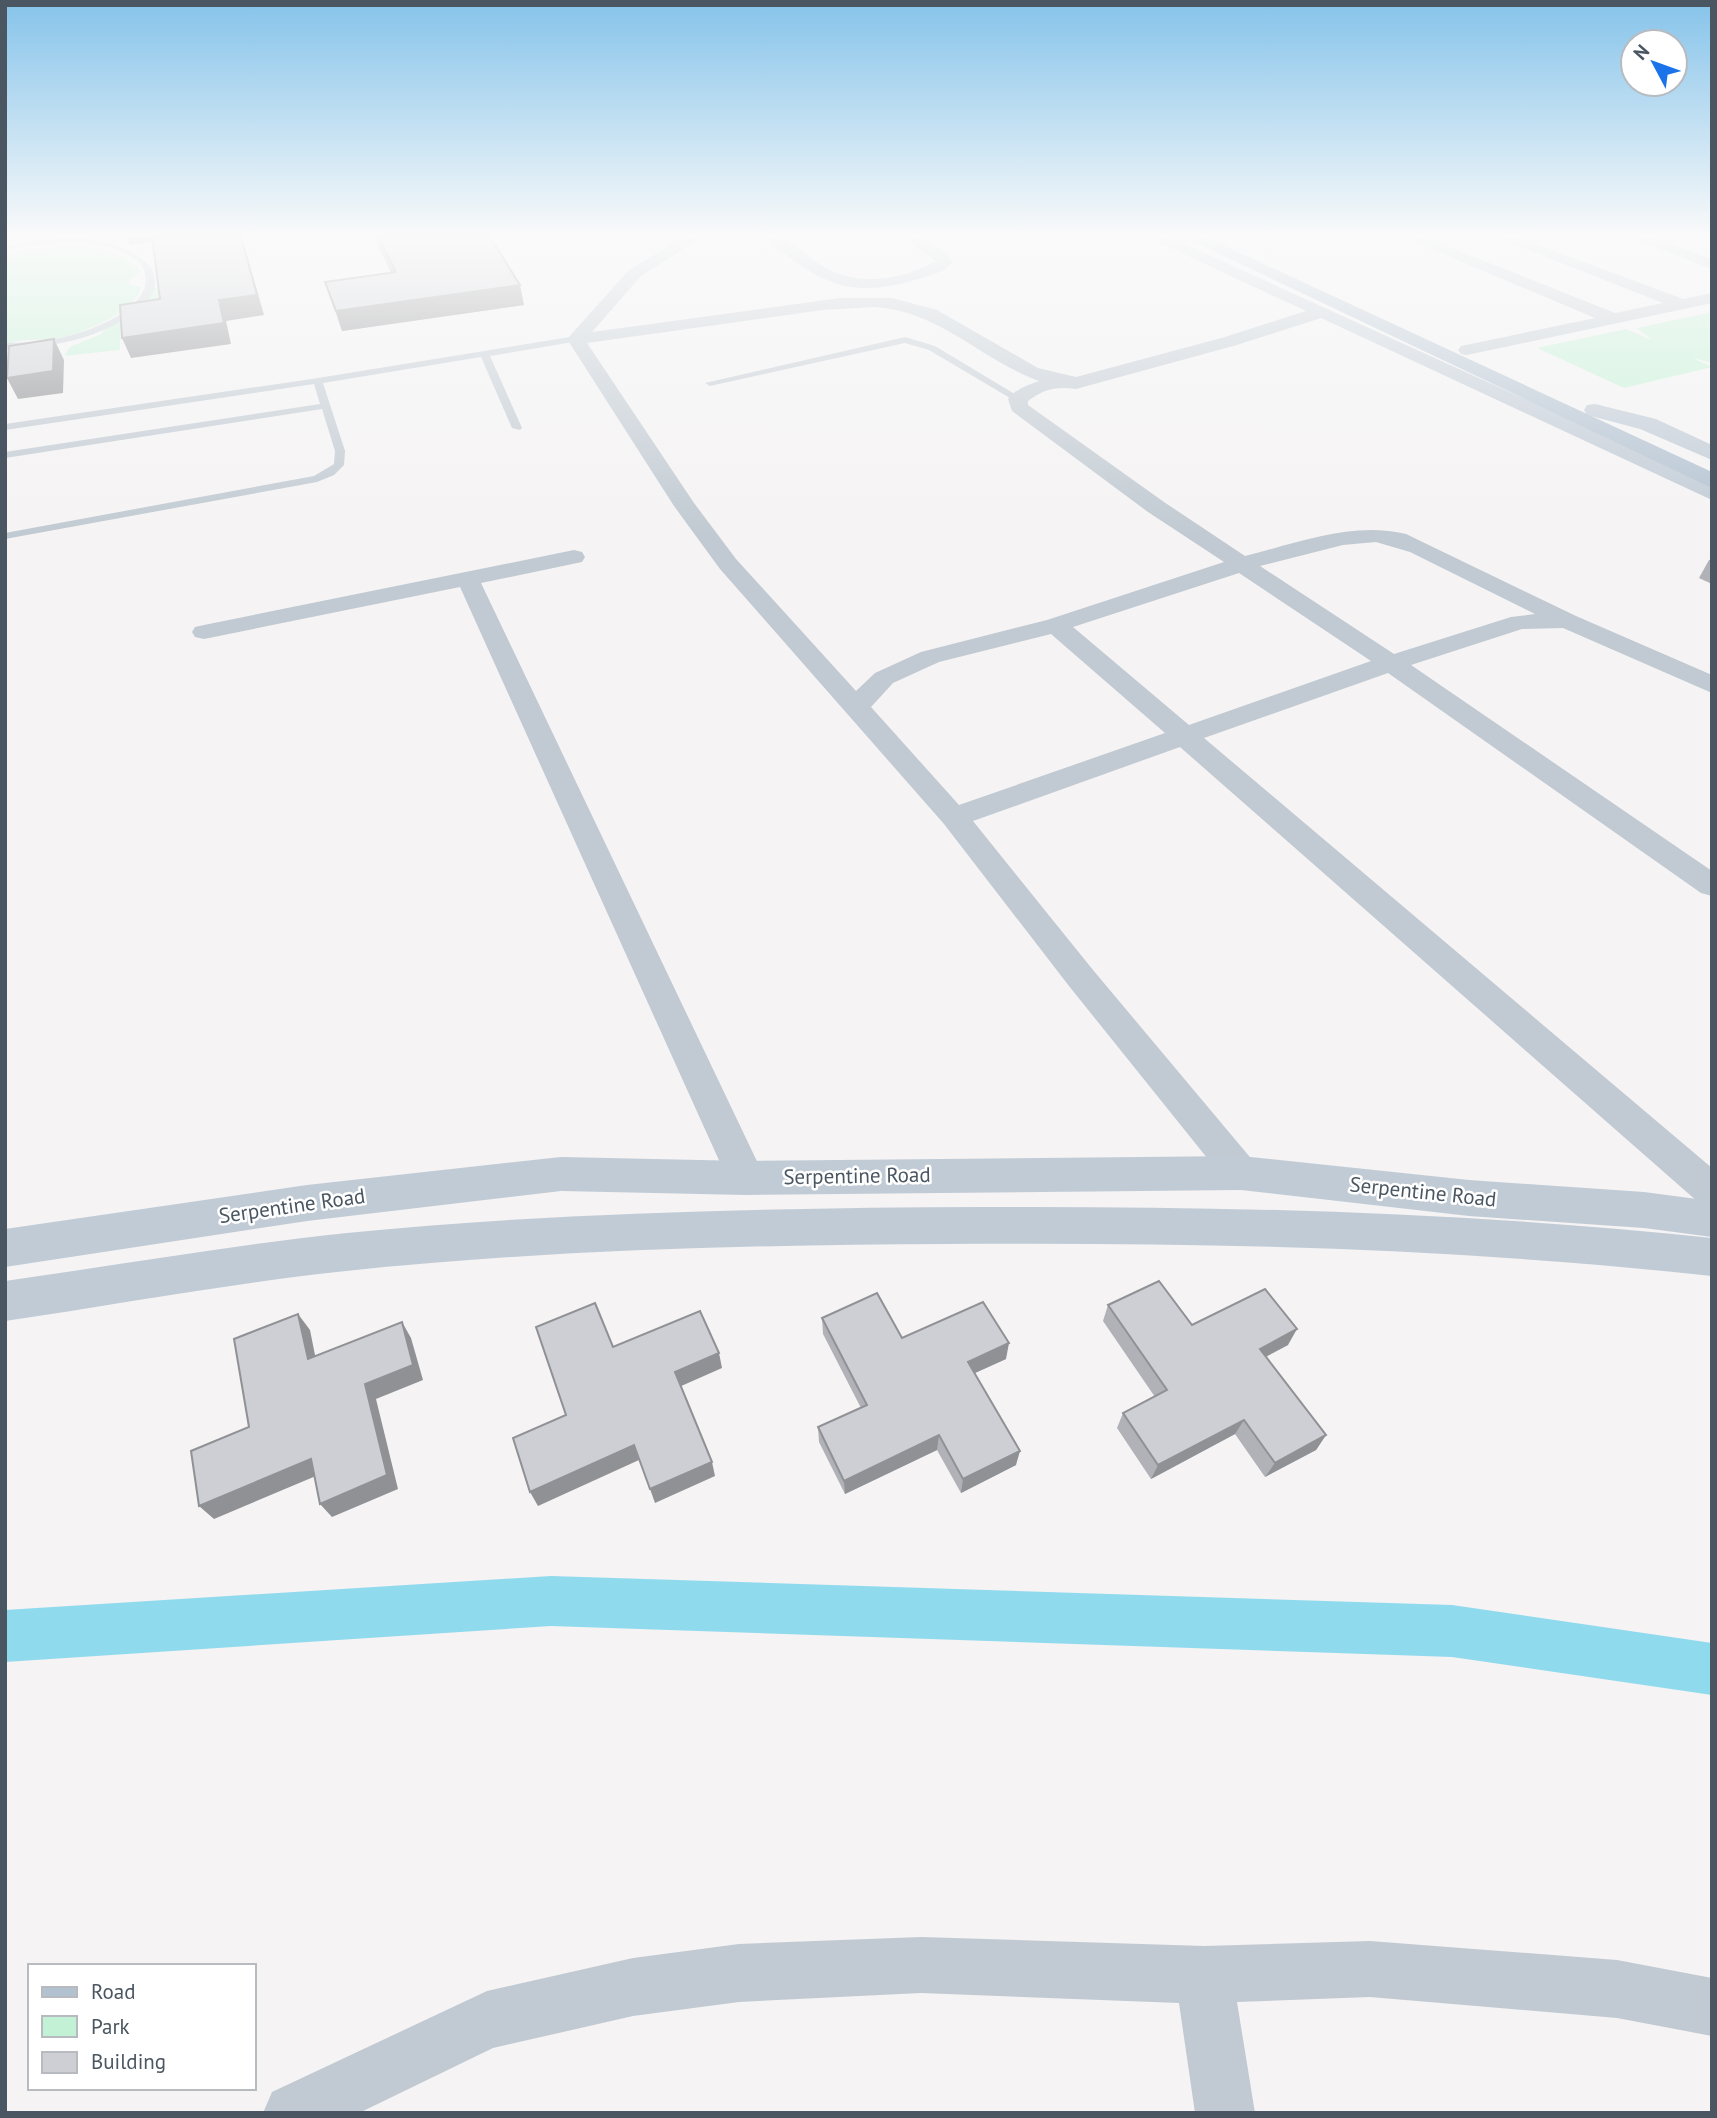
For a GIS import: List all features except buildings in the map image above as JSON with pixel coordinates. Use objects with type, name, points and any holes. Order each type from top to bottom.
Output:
[{"type":"main road","points":[[1368,336],[1712,493]]},
{"type":"main road","points":[[1405,336],[1707,472]]},
{"type":"main road","points":[[1436,336],[1595,410],[1707,472]]},
{"type":"main road","points":[[1595,410],[1648,424],[1712,453]]},
{"type":"main road","name":"Serpentine Road","points":[[5,1248],[307,1203],[561,1174],[746,1178],[1241,1172],[1469,1198],[1644,1210],[1712,1219]]},
{"type":"main road","points":[[294,1258],[307,1203]]},
{"type":"main road","points":[[5,1301],[294,1258],[428,1244],[615,1231],[1108,1224],[1246,1225],[1623,1248],[1712,1257]]},
{"type":"main road","points":[[48,1295],[61,1239]]},
{"type":"street","points":[[576,339],[579,336]]},
{"type":"street","points":[[576,339],[600,336]]},
{"type":"street","points":[[970,336],[1022,369],[1053,382],[1076,383],[1247,336]]},
{"type":"street","points":[[1467,350],[1534,336]]},
{"type":"street","points":[[576,339],[685,506],[728,564],[954,817],[1080,978],[1241,1172]]},
{"type":"street","points":[[1053,382],[1030,390],[1018,399],[1019,407],[1156,507],[1245,563],[1712,886]]},
{"type":"street","points":[[855,708],[884,678],[905,667],[970,645],[1056,625],[1245,563],[1343,538],[1376,536],[1398,539],[1567,621],[1712,685]]},
{"type":"street","points":[[204,632],[574,557]]},
{"type":"street","points":[[468,579],[746,1178]]},
{"type":"street","points":[[954,817],[1391,663],[1520,622],[1567,621]]},
{"type":"street","points":[[1056,625],[1712,1191]]},
{"type":"street","points":[[293,2113],[487,2020],[633,1987],[739,1973],[921,1965],[1204,1975],[1370,1969],[1617,1989],[1712,2007]]},
{"type":"street","points":[[1204,1975],[1225,2113]]},
{"type":"lane","points":[[5,346],[66,340],[78,336]]},
{"type":"lane","points":[[5,427],[318,381],[576,339]]},
{"type":"lane","points":[[709,383],[905,340],[932,348],[1018,399]]},
{"type":"lane","points":[[484,353],[517,428]]},
{"type":"lane","points":[[5,536],[317,479],[330,473],[339,465],[340,451],[318,381]]},
{"type":"lane","points":[[5,455],[324,406]]},
{"type":"green space","points":[[5,336],[68,336],[25,340],[5,344]]},
{"type":"green space","points":[[97,336],[120,336],[120,350],[64,356],[70,347]]},
{"type":"green space","points":[[1594,336],[1642,336],[1652,340],[1647,336],[1712,336],[1712,363],[1693,358],[1712,367],[1624,388],[1537,348]]},
{"type":"waterway","points":[[5,1636],[551,1601],[1452,1631],[1712,1669]]}]
